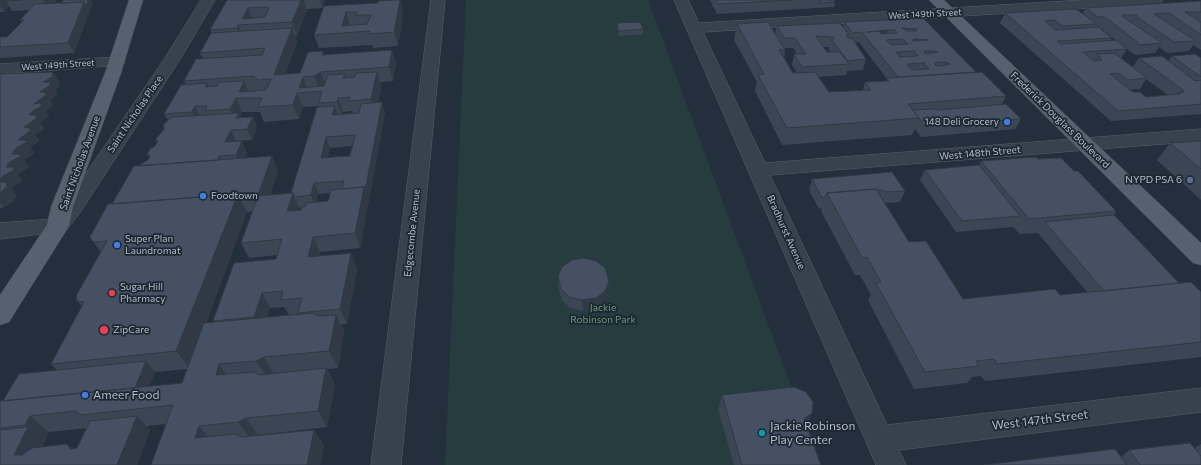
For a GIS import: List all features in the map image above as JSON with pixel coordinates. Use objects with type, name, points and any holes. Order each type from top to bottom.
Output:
[{"type":"main road","name":"Saint Nicholas Avenue","points":[[0,315],[58,226],[62,207],[117,62],[136,0]]},
{"type":"main road","name":"Frederick Douglass Boulevard","points":[[936,0],[1201,257]]},
{"type":"street","name":"Saint Nicholas Place","points":[[58,226],[74,206],[173,58],[208,0]]},
{"type":"street","name":"Edgecombe Avenue","points":[[386,465],[438,0]]},
{"type":"street","name":"Bradhurst Avenue","points":[[681,0],[890,465]]},
{"type":"street","name":"West 149th Street","points":[[694,28],[1156,0]]},
{"type":"street","name":"West 149th Street","points":[[0,69],[117,62]]},
{"type":"street","name":"West 148th Street","points":[[758,170],[1201,135]]},
{"type":"street","points":[[0,231],[58,226]]},
{"type":"street","name":"West 147th Street","points":[[879,439],[1201,400]]},
{"type":"green space","name":"Jackie Robinson Park","points":[[466,0],[648,0],[798,405],[807,425],[809,465],[445,465]]},
{"type":"building","points":[[64,0],[88,0],[86,6],[84,2],[61,3]]},
{"type":"building","points":[[227,0],[301,0],[292,22],[238,25],[237,28],[210,30]],"holes":[[[248,8],[269,8],[265,17],[242,19]]]},
{"type":"building","points":[[400,0],[394,32],[369,34],[370,31],[314,35],[324,6],[378,3],[378,1]],"holes":[[[346,12],[357,12],[356,15],[371,15],[367,24],[342,26]]]},
{"type":"building","points":[[716,0],[792,0],[718,4]]},
{"type":"building","points":[[820,0],[834,0],[835,2],[819,3]]},
{"type":"building","points":[[1201,1],[1201,12],[1185,12],[1201,22],[1201,35],[1169,13],[1154,14],[1196,41],[1174,42],[1137,17],[1137,15],[1123,15],[1122,16],[1162,43],[1141,45],[1105,17],[1098,17],[1086,8]]},
{"type":"building","points":[[84,2],[68,43],[0,47],[0,37],[7,37],[24,20],[20,20],[35,4]]},
{"type":"building","points":[[1076,9],[1097,24],[1062,26],[1055,20],[1045,21],[1055,30],[1098,27],[1112,38],[1057,41],[1061,44],[1116,40],[1127,49],[1083,52],[1094,61],[1102,60],[1097,54],[1114,53],[1147,78],[1128,80],[1118,73],[1110,74],[1133,92],[1140,92],[1146,97],[1180,94],[1178,93],[1184,92],[1139,58],[1162,56],[1195,81],[1201,80],[1201,104],[1118,111],[1005,13]]},
{"type":"building","points":[[923,18],[976,72],[898,77],[862,32],[853,33],[844,22]],"holes":[[[902,28],[917,29],[916,31],[907,31]],[[888,30],[895,30],[897,33],[881,34],[879,31],[867,32]],[[903,39],[908,44],[891,45],[886,40]],[[914,39],[928,40],[913,41]],[[914,51],[918,56],[900,57],[896,52]],[[925,51],[938,52],[927,54],[924,53]],[[945,62],[950,64],[940,66],[935,65],[935,63]],[[924,63],[929,69],[912,70],[907,64]]]},
{"type":"building","points":[[640,22],[643,29],[619,31],[617,23]]},
{"type":"building","points":[[768,22],[785,50],[779,50],[793,73],[815,72],[829,92],[871,90],[865,82],[889,81],[887,78],[982,72],[1006,96],[908,104],[919,118],[787,128],[758,75],[764,74],[737,24]]},
{"type":"building","points":[[840,23],[849,35],[846,35],[848,38],[852,38],[866,59],[848,61],[831,39],[835,39],[833,37],[816,36],[827,52],[840,52],[849,64],[802,67],[794,54],[806,54],[795,38],[784,38],[777,26]]},
{"type":"building","points":[[292,28],[274,75],[300,73],[308,52],[323,51],[322,55],[392,50],[389,67],[321,72],[314,76],[303,77],[299,88],[324,86],[328,75],[345,74],[343,78],[355,77],[356,73],[377,72],[371,99],[349,101],[350,97],[338,98],[337,102],[319,103],[322,91],[297,93],[293,105],[258,107],[262,98],[236,98],[230,109],[205,111],[207,106],[195,106],[192,112],[164,114],[181,85],[207,83],[205,87],[217,86],[219,82],[244,81],[239,92],[266,90],[271,79],[259,80],[253,76],[184,81],[196,59],[262,55],[265,48],[200,53],[211,33]]},
{"type":"building","points":[[1195,54],[1201,58],[1201,77],[1172,56]]},
{"type":"building","points":[[53,72],[52,77],[43,82],[50,82],[50,85],[40,92],[45,92],[46,95],[34,104],[40,103],[42,106],[29,115],[35,115],[37,118],[24,127],[31,130],[18,140],[24,140],[27,142],[16,148],[12,154],[19,154],[21,156],[10,162],[6,167],[12,167],[14,170],[3,176],[0,180],[0,74]]},
{"type":"building","points":[[382,102],[365,191],[364,187],[342,189],[344,181],[314,183],[311,195],[295,197],[293,193],[291,193],[317,107],[335,106],[332,115],[359,113],[361,104]],"holes":[[[355,135],[350,156],[321,158],[326,137]]]},
{"type":"building","points":[[1006,104],[1021,119],[925,126],[913,110],[939,110]]},
{"type":"building","points":[[239,113],[236,118],[253,117],[247,129],[231,130],[225,142],[242,141],[236,155],[219,156],[218,160],[140,166],[148,160],[150,156],[147,154],[158,141],[155,140],[165,128],[163,127],[164,124],[172,117]]},
{"type":"building","points":[[1201,141],[1201,169],[1170,143]]},
{"type":"building","points":[[272,156],[258,195],[239,197],[238,194],[112,204],[134,166]]},
{"type":"building","points":[[1036,157],[1038,159],[1061,158],[1074,171],[1078,171],[1116,211],[1029,219],[981,161]]},
{"type":"building","points":[[979,165],[1020,216],[962,221],[925,170]]},
{"type":"building","points":[[892,172],[905,191],[887,192],[876,189],[827,193],[825,197],[822,198],[812,179]]},
{"type":"building","points":[[0,182],[6,182],[7,186],[0,193]]},
{"type":"building","points":[[364,187],[355,233],[313,237],[308,257],[351,253],[340,309],[298,313],[302,298],[281,300],[283,291],[262,293],[254,317],[213,321],[234,263],[276,259],[282,239],[241,243],[258,196],[293,193],[287,211],[301,210],[307,203],[328,201],[331,190]]},
{"type":"building","points":[[876,189],[909,242],[926,241],[963,299],[1055,289],[1060,295],[1191,282],[1201,292],[1201,342],[997,364],[994,359],[976,361],[979,366],[925,372],[876,283],[881,282],[867,257],[862,258],[827,193]]},
{"type":"building","points":[[238,194],[176,351],[51,364],[84,302],[77,301],[76,296],[107,241],[93,242],[90,237],[108,204]]},
{"type":"building","points":[[1114,215],[1179,283],[1104,291],[1045,222]]},
{"type":"building","points":[[584,258],[596,261],[605,268],[609,281],[605,291],[596,298],[582,300],[569,297],[561,289],[558,276],[562,267],[572,260]]},
{"type":"building","points":[[313,313],[318,316],[336,315],[329,351],[264,357],[256,361],[219,364],[216,375],[253,372],[259,375],[326,368],[318,411],[246,418],[238,422],[199,426],[195,438],[235,434],[241,437],[314,430],[307,465],[151,465],[173,405],[81,415],[75,411],[30,416],[25,425],[0,428],[0,401],[182,383],[204,323]]},
{"type":"building","points":[[146,361],[135,388],[3,401],[19,374]]},
{"type":"building","name":"Jackie Robinson Play Center","points":[[794,387],[806,392],[813,402],[812,413],[804,419],[821,465],[742,465],[722,395]]},
{"type":"building","points":[[137,416],[117,465],[0,465],[0,430],[28,427],[14,455],[22,455],[32,448],[67,444],[70,449],[77,448],[90,421]]},
{"type":"building","points":[[1190,443],[1201,456],[1201,465],[1140,465],[1129,450]]},
{"type":"building","points":[[1115,449],[1127,465],[984,465]]},
{"type":"place","name":"148 Deli Grocery","points":[[1007,122]]},
{"type":"place","name":"NYPD PSA 6","points":[[1190,180]]},
{"type":"place","name":"Foodtown","points":[[203,196]]},
{"type":"place","name":"Super Plan Laundromat","points":[[117,245]]},
{"type":"place","name":"Sugar Hill Pharmacy","points":[[112,293]]},
{"type":"place","name":"ZipCare","points":[[104,330]]},
{"type":"place","name":"Ameer Food","points":[[85,395]]},
{"type":"place","name":"Jackie Robinson Play Center","points":[[762,433]]}]
